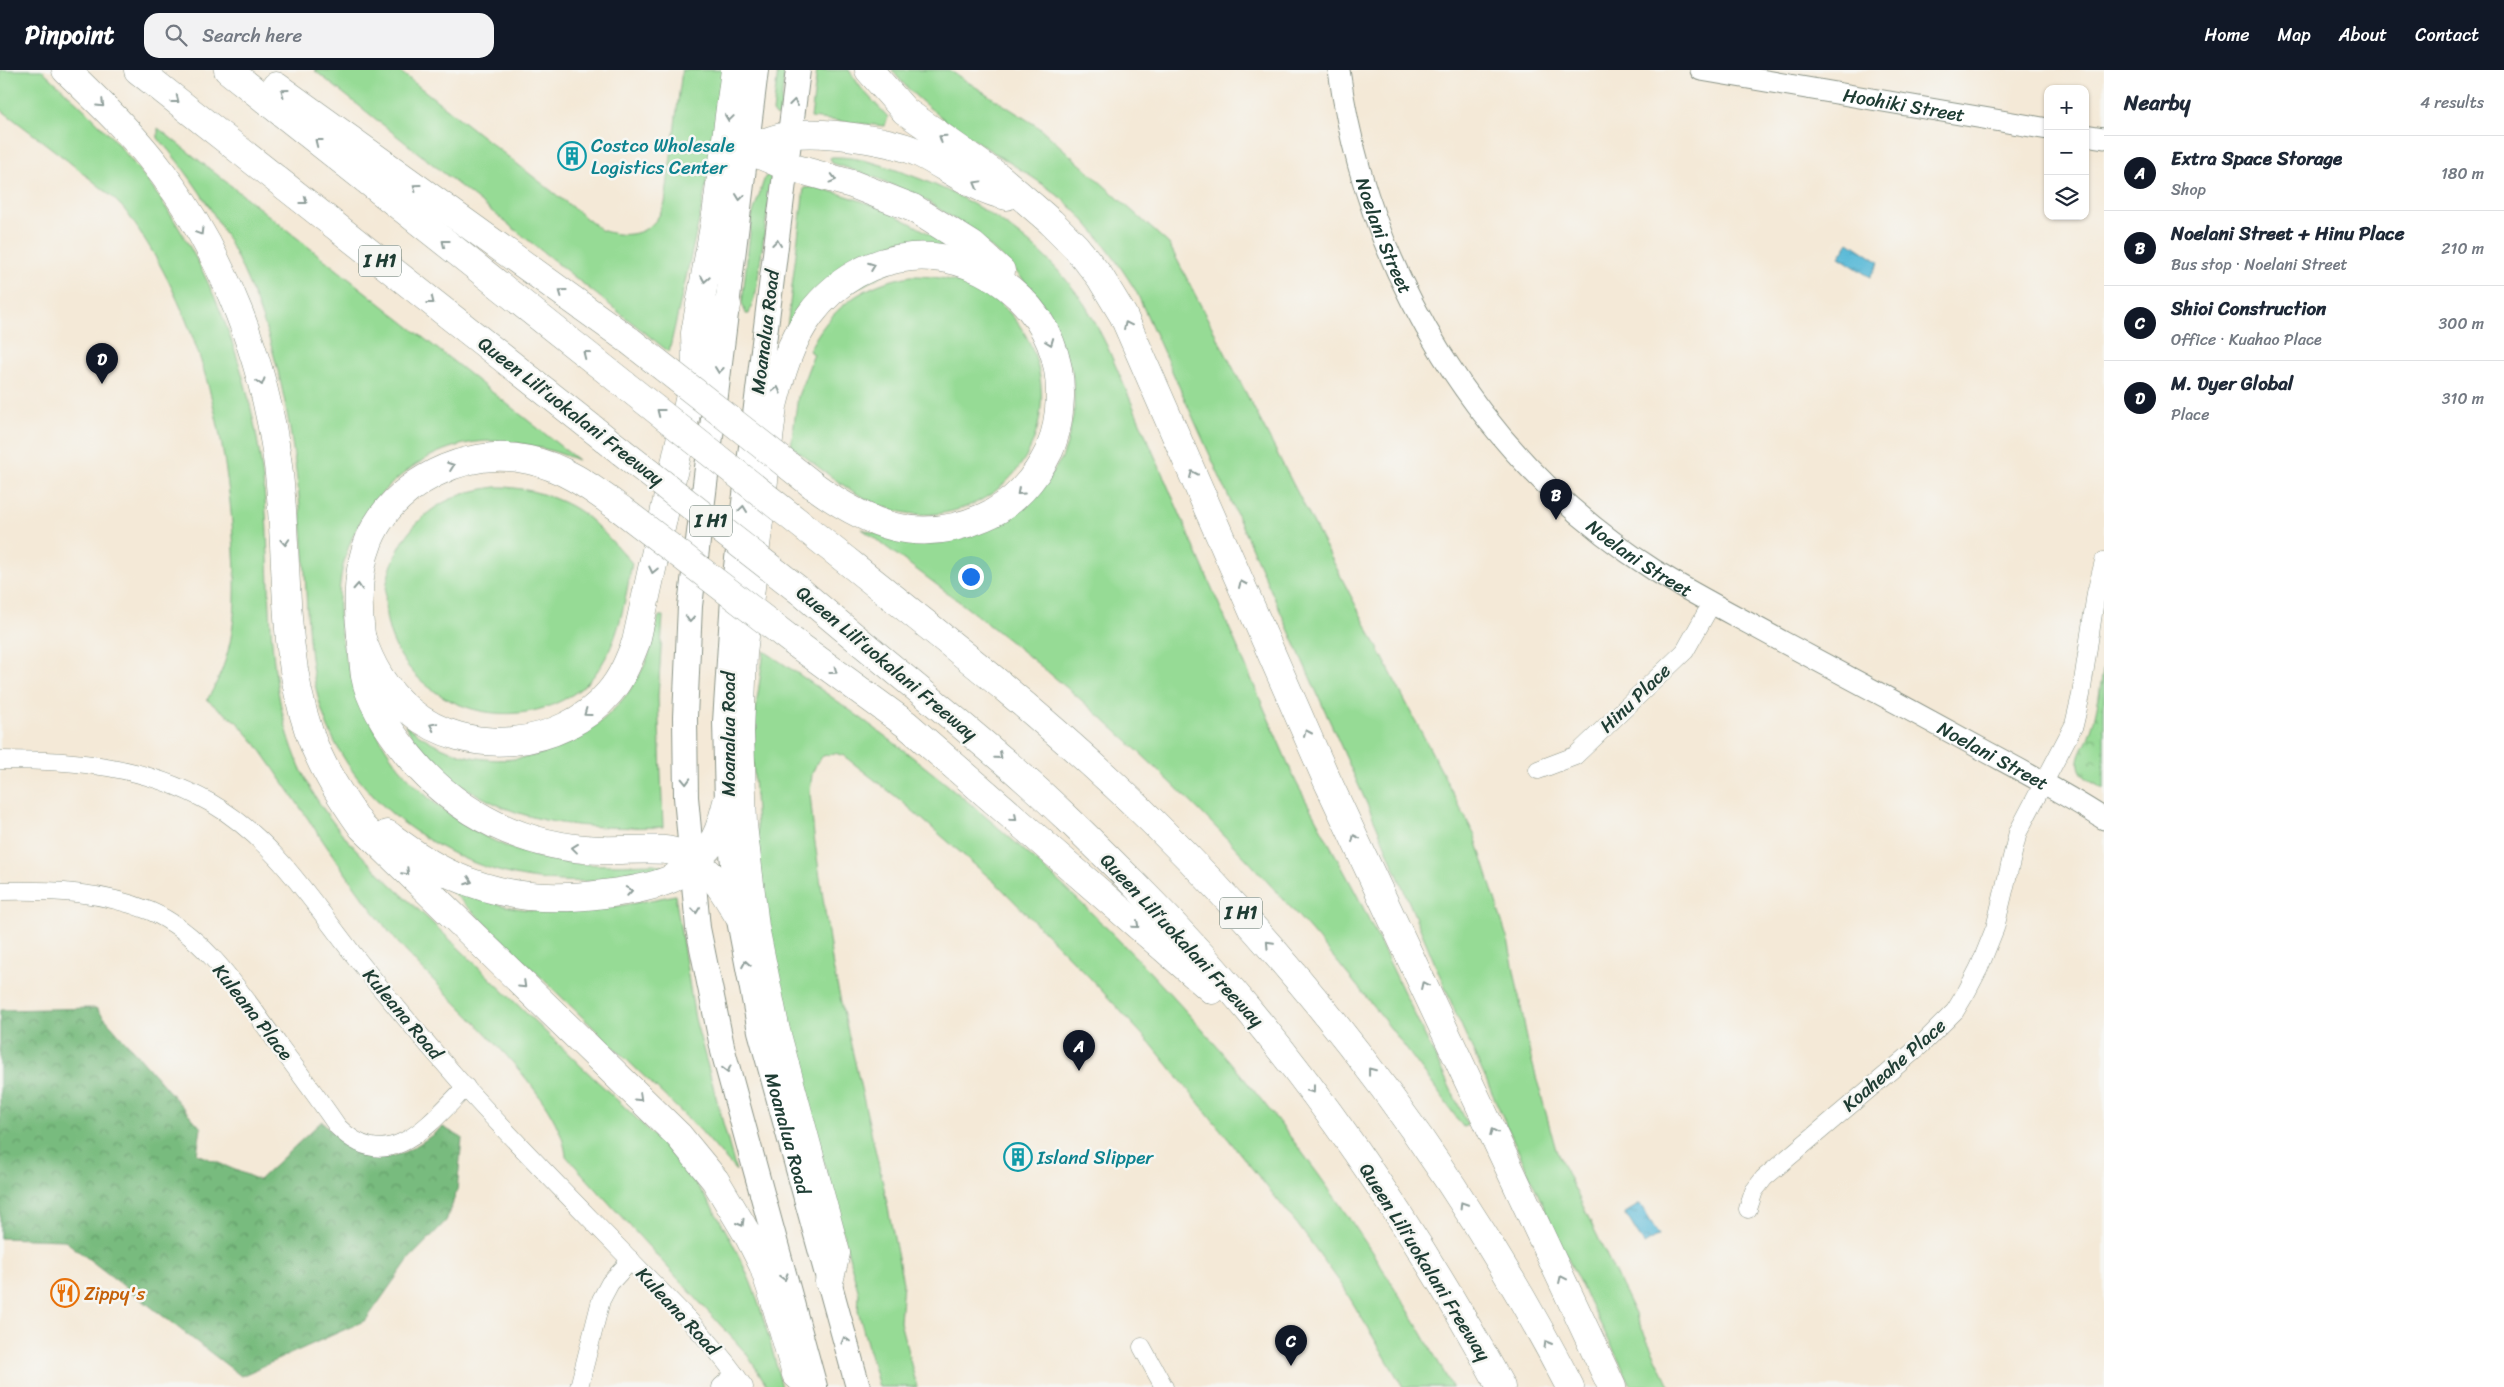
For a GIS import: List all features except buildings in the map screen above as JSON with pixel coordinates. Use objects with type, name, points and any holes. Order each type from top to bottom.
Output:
[{"type":"highway","points":[[66,70],[112,114],[164,175],[206,243],[239,313],[263,387],[276,454],[296,680],[309,732],[334,786],[362,827],[679,1136],[715,1180],[745,1230],[763,1265],[796,1374],[810,1387]]},
{"type":"highway","name":"Queen Liliʻuokalani Freeway","points":[[138,70],[800,591],[1001,758],[1088,839],[1155,906],[1283,1052],[1382,1186],[1432,1267],[1501,1387]]},
{"type":"highway","name":"I H1","points":[[228,70],[937,631],[1086,759],[1154,823],[1278,954],[1393,1100],[1505,1271],[1570,1387]]},
{"type":"highway","points":[[254,70],[630,341],[842,506],[862,517],[908,530],[928,532],[968,524],[990,515],[1010,501],[1027,486],[1042,465],[1052,443],[1059,418],[1060,382],[1056,358],[1046,332],[1009,279],[992,261],[948,228],[884,196],[852,184],[786,166],[746,149]]},
{"type":"highway","points":[[696,368],[695,333],[716,215],[735,70]]},
{"type":"highway","points":[[868,70],[905,111],[999,177],[1051,222],[1076,247],[1100,277],[1123,315],[1326,778],[1612,1387]]},
{"type":"highway","points":[[746,149],[790,135],[810,133],[894,145],[919,153],[992,193],[1023,199]]},
{"type":"highway","points":[[829,1282],[836,1253],[772,1016],[755,927],[743,825],[740,732],[743,653],[774,406],[783,368],[809,316],[825,297],[847,279],[869,266],[893,260],[923,256],[955,260],[985,271],[1005,284],[1032,310]]},
{"type":"highway","points":[[361,636],[375,670],[394,696],[422,720],[450,734],[475,740],[521,741],[558,731],[591,710],[609,693],[619,680],[636,642],[696,368],[727,305]]},
{"type":"highway","points":[[738,915],[713,875],[673,851],[588,850],[556,846],[511,832],[471,811],[427,777],[391,731],[366,678],[357,610],[358,581],[363,556],[375,527],[404,494],[423,480],[443,469],[464,461],[489,457],[531,460],[574,477],[622,510],[795,643],[906,724],[1283,1052]]},
{"type":"highway","points":[[309,732],[336,778],[355,802],[383,831],[416,855],[452,874],[486,887],[546,899],[620,892],[649,887],[673,878],[712,844],[727,802]]},
{"type":"main road","points":[[756,70],[690,606],[687,650],[685,758],[691,861],[698,928],[723,1051],[815,1387]]},
{"type":"main road","name":"Moanalua Road","points":[[798,70],[734,583],[725,722],[727,802],[738,915],[760,1030],[858,1387]]},
{"type":"street","name":"Noelani Street","points":[[1339,70],[1359,170],[1382,239],[1411,302],[1458,380],[1507,443],[1568,504],[1634,556],[1712,603],[2043,782],[2104,819]]},
{"type":"street","name":"Hoohiki Street","points":[[1701,70],[2044,128]]},
{"type":"street","points":[[2089,136],[2104,138]]},
{"type":"street","name":"Koaheahe Place","points":[[1748,1209],[1754,1191],[1764,1178],[1920,1046],[1954,1011],[1979,968],[1995,928],[2013,846],[2043,782],[2074,725],[2081,695],[2096,592],[2104,561]]},
{"type":"street","name":"Hinu Place","points":[[1538,770],[1575,756],[1685,651],[1712,603]]},
{"type":"street","name":"Kuleana Road","points":[[0,760],[62,761],[121,768],[170,784],[211,804],[249,830],[284,866],[400,1013],[466,1087],[695,1327],[740,1380]]},
{"type":"street","name":"Kuleana Place","points":[[0,891],[51,890],[92,894],[151,912],[178,928],[201,947],[225,973],[338,1127],[359,1142],[384,1148],[409,1140],[466,1087]]},
{"type":"street","points":[[579,1387],[601,1300],[610,1283],[631,1260]]},
{"type":"street","points":[[1142,1347],[1164,1387]]},
{"type":"street","points":[[721,1387],[740,1380]]},
{"type":"green space","points":[[0,70],[42,70],[100,125],[131,160],[160,199],[186,239],[208,282],[226,326],[253,418],[266,514],[271,624],[279,696],[287,731],[299,765],[316,798],[343,834],[374,868],[639,1121],[667,1149],[692,1179],[721,1222],[750,1281],[766,1326],[782,1387],[768,1387],[746,1353],[566,1156],[559,1130],[543,1101],[521,1072],[395,939],[341,868],[257,745],[238,723],[207,700],[225,661],[230,641],[234,621],[235,579],[233,536],[223,452],[215,410],[204,370],[190,330],[173,291],[153,253],[130,217],[106,192],[0,109]]},
{"type":"green space","points":[[314,70],[398,70],[601,230],[612,233],[631,234],[648,228],[654,222],[665,203],[682,70],[726,70],[702,207],[669,352]]},
{"type":"green space","points":[[778,70],[785,70],[780,114],[777,117],[773,112]]},
{"type":"green space","points":[[817,70],[849,70],[861,88],[888,117],[884,126],[811,118]]},
{"type":"green space","points":[[892,70],[949,70],[1040,128],[1169,244],[1475,836],[1509,944],[1530,1054],[1556,1150],[1670,1387],[1632,1387],[1562,1247],[1457,1016],[1376,824],[1136,291],[1090,227],[1068,204],[1036,180],[947,122],[927,106]]},
{"type":"green space","points":[[158,128],[578,460],[533,446],[491,441],[449,448],[407,471],[379,496],[359,523],[346,553],[340,584],[339,617],[344,650],[354,683],[368,716],[390,755],[427,797],[460,822],[496,842],[549,860],[579,864],[654,864],[662,866],[662,870],[610,880],[558,881],[506,873],[480,865],[430,841],[406,825],[384,807],[365,787],[348,764],[334,740],[323,713],[312,668],[296,470],[286,405],[273,351],[250,285],[235,253],[200,192],[158,138]]},
{"type":"green space","points":[[830,158],[862,160],[901,172],[935,185],[984,211],[1030,243],[1050,262],[1085,305],[1107,346],[1296,782],[1358,897],[1468,1125],[1463,1127],[1382,1017],[1296,913],[1250,863],[1155,767],[1075,694],[985,622],[862,529],[901,541],[1045,483],[1062,458],[1067,444],[1074,411],[1074,390],[1072,370],[1040,300],[1012,267],[974,232],[927,201],[879,179],[832,163]]},
{"type":"green space","points":[[768,175],[772,179],[756,292],[749,314],[746,314],[742,303],[752,216],[765,177]]},
{"type":"green space","points":[[814,187],[852,198],[886,211],[953,248],[934,246],[787,328],[804,188]]},
{"type":"green space","points":[[911,276],[936,277],[960,282],[983,292],[1003,306],[1022,329],[1035,356],[1041,384],[1040,413],[1034,440],[1020,465],[1001,487],[975,503],[945,513],[914,514],[894,510],[866,499],[840,483],[791,446],[798,396],[814,354],[809,351],[817,336],[838,310],[864,291],[894,279]]},
{"type":"green space","points":[[496,487],[531,491],[567,504],[592,521],[632,563],[617,632],[598,670],[576,692],[555,704],[510,714],[475,710],[443,696],[416,676],[396,648],[386,617],[387,582],[401,545],[409,532],[429,512],[441,504],[467,493]]},
{"type":"green space","points":[[659,616],[663,616],[658,697],[663,827],[607,827],[555,822],[505,808],[480,796],[434,765],[420,751],[405,725],[425,739],[447,750],[463,755],[490,759],[516,759],[542,753],[567,744],[590,730],[610,713],[628,693],[645,664]]},
{"type":"green space","points":[[764,651],[868,724],[968,802],[1064,887],[1154,977],[1239,1072],[1317,1172],[1388,1277],[1452,1387],[1403,1387],[1342,1285],[1298,1225],[1151,1044],[1090,978],[999,886],[899,799],[844,756],[835,753],[823,756],[817,762],[812,774],[810,793],[814,836],[833,967],[884,1188],[903,1283],[900,1322],[917,1387],[879,1387],[858,1311],[859,1294],[777,986],[759,864],[753,759],[756,707]]},
{"type":"green space","points":[[2104,664],[2104,789],[2082,774],[2079,762],[2095,716]]},
{"type":"green space","points":[[446,886],[477,898],[506,906],[560,912],[614,907],[675,895],[695,1019],[736,1171],[701,1131]]},
{"type":"green space","points":[[96,1008],[201,1128],[197,1154],[259,1180],[322,1121],[353,1149],[367,1156],[381,1158],[394,1156],[409,1150],[443,1127],[462,1138],[457,1191],[446,1221],[409,1259],[366,1320],[241,1376],[64,1240],[0,1238],[0,1010]]},
{"type":"water","points":[[1849,242],[1879,262],[1870,277],[1839,257]]},
{"type":"water","points":[[1640,1204],[1659,1235],[1644,1244],[1625,1213]]},
{"type":"place","name":"Costco Wholesale Logistics Center","points":[[572,156]]},
{"type":"place","name":"M. Dyer Global","points":[[102,384]]},
{"type":"place","name":"Noelani Street + Hinu Place","points":[[1556,520]]},
{"type":"place","name":"Extra Space Storage","points":[[1079,1071]]},
{"type":"place","name":"Island Slipper","points":[[1018,1157]]},
{"type":"place","name":"Zippy's","points":[[65,1293]]},
{"type":"place","name":"Shioi Construction","points":[[1291,1366]]}]
